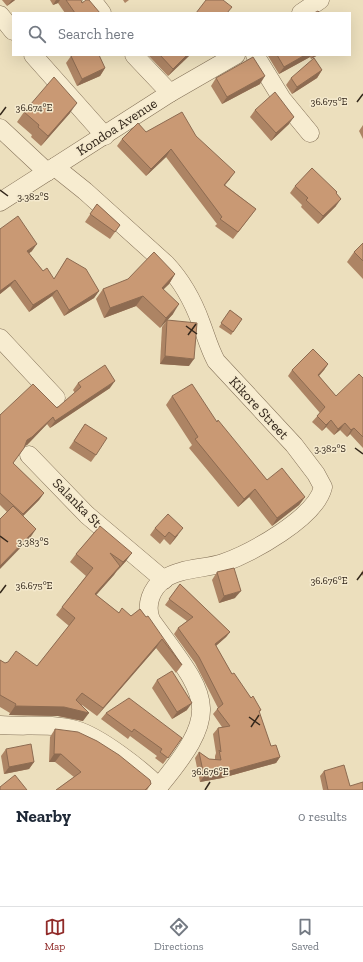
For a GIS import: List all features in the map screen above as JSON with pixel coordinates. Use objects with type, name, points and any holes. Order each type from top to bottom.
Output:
[{"type":"street","points":[[92,0],[101,12]]},
{"type":"street","points":[[302,12],[320,0]]},
{"type":"street","points":[[0,15],[12,30]]},
{"type":"street","points":[[33,56],[105,136]]},
{"type":"street","points":[[135,56],[170,93]]},
{"type":"street","name":"Kondoa Avenue","points":[[1,200],[105,136],[170,93],[234,56]]},
{"type":"street","points":[[256,56],[282,99],[310,133]]},
{"type":"street","points":[[0,128],[51,170]]},
{"type":"street","name":"Kikore Street","points":[[51,170],[85,191],[162,260],[175,274],[193,303],[208,344],[216,360],[294,445],[316,474],[323,487],[318,500],[305,514],[271,539],[234,558],[172,575],[164,580],[150,597],[148,611],[151,620],[180,659],[195,684],[200,695],[202,716],[191,746],[158,789]]},
{"type":"street","points":[[0,338],[56,398]]},
{"type":"street","name":"Salanka St","points":[[29,455],[87,515],[164,580]]},
{"type":"street","points":[[0,725],[61,727],[77,730],[90,736],[146,774],[158,789]]},
{"type":"building","points":[[66,0],[81,0],[82,3],[89,0],[99,12],[74,12]]},
{"type":"building","points":[[206,0],[223,0],[232,7],[228,12],[197,12]]},
{"type":"building","points":[[71,56],[99,56],[105,68],[82,79]]},
{"type":"building","points":[[161,56],[186,56],[173,69]]},
{"type":"building","points":[[278,56],[303,56],[284,67]]},
{"type":"building","points":[[253,57],[265,76],[227,97],[216,78]]},
{"type":"building","points":[[314,58],[322,70],[297,87],[291,78]]},
{"type":"building","points":[[54,77],[77,103],[48,136],[38,127],[39,125],[24,112]]},
{"type":"building","points":[[275,92],[294,117],[276,133],[255,110]]},
{"type":"building","points":[[182,112],[196,136],[235,172],[224,185],[256,209],[238,232],[220,219],[222,217],[171,149],[151,169],[122,139],[138,123],[146,132]]},
{"type":"building","points":[[312,168],[337,192],[336,193],[341,199],[323,216],[306,200],[308,198],[295,186]]},
{"type":"building","points":[[97,204],[120,225],[115,232],[90,214]]},
{"type":"building","points":[[18,216],[37,244],[27,251],[43,271],[47,268],[54,279],[67,258],[86,269],[99,291],[69,310],[57,290],[33,305],[15,280],[0,291],[0,229]]},
{"type":"building","points":[[363,243],[363,261],[354,252]]},
{"type":"building","points":[[154,252],[175,274],[162,288],[179,304],[166,318],[143,296],[110,308],[103,289],[128,279]]},
{"type":"building","points":[[230,310],[242,319],[233,332],[221,323]]},
{"type":"building","points":[[167,320],[197,323],[194,359],[165,356]]},
{"type":"building","points":[[313,349],[328,364],[318,375],[336,396],[359,374],[363,378],[363,437],[354,428],[351,430],[345,423],[338,429],[331,420],[326,425],[317,416],[325,407],[292,370]]},
{"type":"building","points":[[105,365],[115,381],[55,421],[53,417],[27,440],[24,448],[13,463],[44,493],[23,514],[0,493],[0,415],[33,384],[57,408],[81,387],[78,383]]},
{"type":"building","points":[[192,384],[217,422],[218,420],[267,480],[282,468],[305,497],[277,518],[255,489],[244,499],[195,439],[198,437],[172,396]]},
{"type":"building","points":[[85,424],[107,438],[96,455],[74,441]]},
{"type":"building","points":[[13,506],[36,529],[0,566],[0,519]]},
{"type":"building","points":[[168,514],[183,528],[175,537],[169,532],[165,537],[155,528]]},
{"type":"building","points":[[100,526],[132,553],[123,562],[110,553],[120,566],[95,594],[119,613],[122,608],[131,616],[140,609],[146,617],[148,616],[182,665],[162,639],[103,708],[82,693],[76,700],[89,713],[64,707],[15,706],[16,704],[0,695],[0,660],[5,663],[8,662],[16,651],[37,666],[75,618],[62,607],[93,568],[76,554]]},
{"type":"building","points":[[234,568],[241,591],[224,596],[217,572]]},
{"type":"building","points":[[180,584],[230,632],[215,644],[232,674],[234,673],[251,698],[253,696],[261,710],[259,711],[271,746],[276,745],[280,757],[226,772],[204,776],[199,752],[209,759],[221,760],[218,728],[230,726],[217,709],[223,704],[199,657],[178,628],[193,617],[169,599]]},
{"type":"building","points":[[172,671],[192,703],[177,712],[157,680]]},
{"type":"building","points":[[129,698],[182,738],[168,758],[160,752],[162,749],[134,729],[132,732],[106,713]]},
{"type":"building","points":[[55,729],[78,732],[97,741],[119,755],[150,780],[151,784],[145,790],[56,790],[81,772],[61,754],[54,754]]},
{"type":"building","points":[[31,744],[34,762],[9,767],[6,749]]},
{"type":"building","points":[[344,765],[350,786],[363,782],[363,790],[328,790],[324,771]]},
{"type":"building","points":[[15,775],[27,790],[0,790],[0,787]]}]
